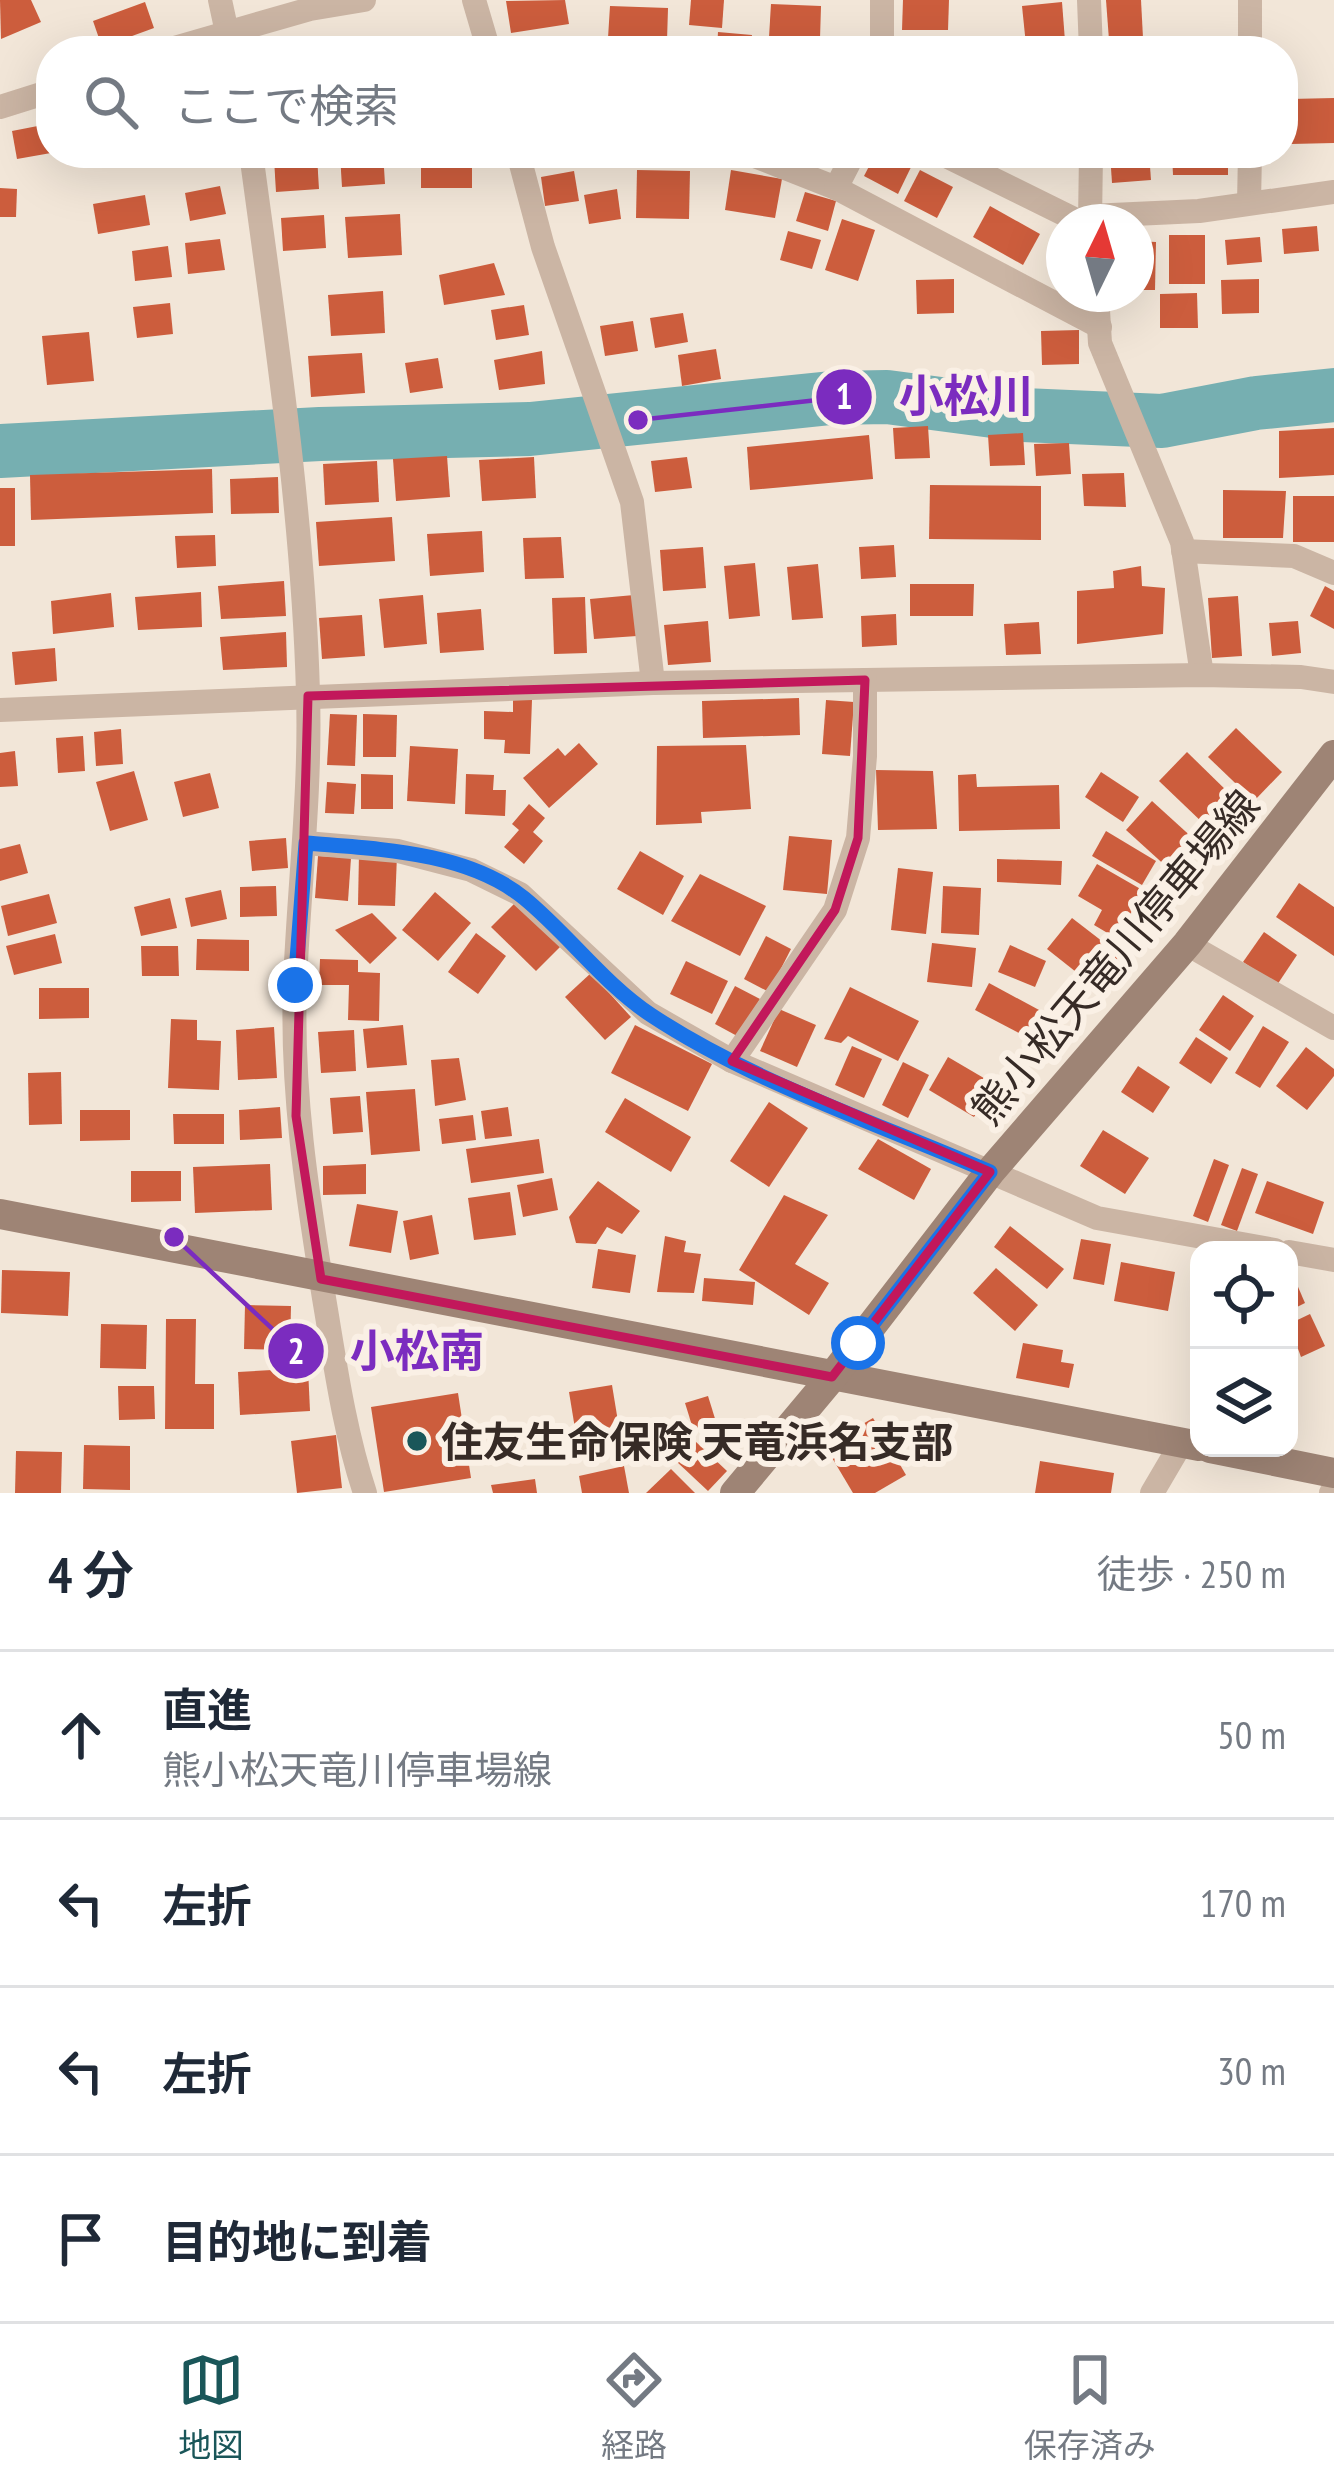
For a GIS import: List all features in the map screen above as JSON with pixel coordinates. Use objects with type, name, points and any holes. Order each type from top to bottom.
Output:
[{"type":"street","points":[[220,0],[228,36]]},
{"type":"street","points":[[246,36],[310,10],[364,0]]},
{"type":"street","points":[[474,0],[485,36]]},
{"type":"street","points":[[882,0],[882,36]]},
{"type":"street","points":[[1089,0],[1090,36]]},
{"type":"street","points":[[1250,0],[1250,36]]},
{"type":"street","points":[[0,106],[36,95]]},
{"type":"street","points":[[253,168],[290,456],[308,696],[306,843],[295,985],[296,1116],[353,1456],[365,1493]]},
{"type":"street","points":[[522,168],[543,247],[632,502],[653,682]]},
{"type":"street","points":[[785,168],[836,188],[1100,327]]},
{"type":"street","points":[[836,188],[846,168]]},
{"type":"street","points":[[973,168],[1052,204]]},
{"type":"street","points":[[1088,204],[1090,168]]},
{"type":"street","points":[[1249,203],[1250,168]]},
{"type":"street","points":[[1154,215],[1334,192]]},
{"type":"street","points":[[1099,312],[1100,344],[1169,504],[1183,551],[1202,675]]},
{"type":"street","points":[[1183,551],[1294,556],[1334,573]]},
{"type":"street","points":[[0,710],[653,682],[1202,675],[1301,676],[1334,682]]},
{"type":"street","points":[[732,1061],[835,910],[858,838],[865,680]]},
{"type":"street","name":"熊小松天竜川停車場線","points":[[735,1493],[832,1377],[990,1172],[1187,944],[1334,754]]},
{"type":"street","points":[[306,843],[416,856],[471,870],[520,895],[648,1013],[732,1061],[1097,1218],[1225,1241]]},
{"type":"street","points":[[1187,944],[1334,1028]]},
{"type":"street","points":[[0,1214],[1190,1444]]},
{"type":"street","points":[[1298,1254],[1334,1260]]},
{"type":"street","points":[[1152,1493],[1190,1452]]},
{"type":"street","points":[[1256,1457],[1334,1473]]},
{"type":"highlighted area","points":[[865,680],[858,838],[835,910],[732,1061],[990,1172],[832,1377],[321,1279],[296,1116],[308,696]]},
{"type":"building","points":[[0,0],[31,0],[41,22],[1,39]]},
{"type":"building","points":[[565,0],[569,24],[511,33],[506,1]]},
{"type":"building","points":[[691,0],[724,0],[722,28],[689,25]]},
{"type":"building","points":[[903,0],[949,0],[948,30],[902,30]]},
{"type":"building","points":[[1106,0],[1141,0],[1143,36],[1109,36]]},
{"type":"building","points":[[145,2],[154,28],[132,36],[98,36],[93,21]]},
{"type":"building","points":[[1062,2],[1065,36],[1025,36],[1022,6]]},
{"type":"building","points":[[771,4],[821,6],[820,36],[769,36]]},
{"type":"building","points":[[610,6],[668,8],[667,36],[608,36]]},
{"type":"building","points":[[1334,98],[1334,143],[1298,144],[1298,99]]},
{"type":"building","points":[[36,126],[36,156],[17,159],[12,131]]},
{"type":"building","points":[[275,168],[318,168],[319,189],[276,192]]},
{"type":"building","points":[[341,168],[384,168],[385,184],[342,187]]},
{"type":"building","points":[[421,168],[472,168],[472,188],[421,188]]},
{"type":"building","points":[[868,168],[911,168],[898,194],[864,176]]},
{"type":"building","points":[[1111,168],[1150,168],[1151,180],[1112,183]]},
{"type":"building","points":[[1173,168],[1228,168],[1228,175],[1173,175]]},
{"type":"building","points":[[637,170],[690,171],[689,219],[636,218]]},
{"type":"building","points":[[731,170],[782,179],[775,218],[725,210]]},
{"type":"building","points":[[920,170],[953,187],[937,218],[904,201]]},
{"type":"building","points":[[574,171],[579,201],[545,206],[541,177]]},
{"type":"building","points":[[220,186],[226,214],[190,221],[185,193]]},
{"type":"building","points":[[0,188],[17,189],[16,217],[0,217]]},
{"type":"building","points":[[617,189],[621,219],[589,224],[584,195]]},
{"type":"building","points":[[805,192],[836,201],[828,231],[796,221]]},
{"type":"building","points":[[145,195],[150,225],[98,234],[93,204]]},
{"type":"building","points":[[990,206],[1040,234],[1023,265],[973,237]]},
{"type":"building","points":[[400,214],[402,255],[348,258],[345,217]]},
{"type":"building","points":[[324,215],[326,248],[283,251],[281,218]]},
{"type":"building","points":[[842,219],[875,230],[858,281],[825,270]]},
{"type":"building","points":[[1317,226],[1319,251],[1284,254],[1282,229]]},
{"type":"building","points":[[788,231],[821,240],[812,269],[780,260]]},
{"type":"building","points":[[1169,235],[1205,235],[1205,284],[1169,284]]},
{"type":"building","points":[[1260,237],[1262,262],[1227,265],[1225,240]]},
{"type":"building","points":[[220,239],[225,270],[188,274],[185,243]]},
{"type":"building","points":[[168,246],[172,277],[135,281],[132,251]]},
{"type":"building","points":[[494,263],[505,295],[444,305],[439,275]]},
{"type":"building","points":[[954,279],[954,313],[917,314],[916,280]]},
{"type":"building","points":[[1259,279],[1259,313],[1222,314],[1221,280]]},
{"type":"building","points":[[383,291],[385,333],[331,336],[328,295]]},
{"type":"building","points":[[1197,293],[1198,328],[1160,328],[1160,294]]},
{"type":"building","points":[[170,303],[173,334],[137,338],[133,307]]},
{"type":"building","points":[[524,305],[529,335],[496,340],[491,310]]},
{"type":"building","points":[[683,313],[688,342],[655,348],[650,318]]},
{"type":"building","points":[[633,321],[638,351],[605,356],[600,326]]},
{"type":"building","points":[[1079,330],[1079,364],[1042,365],[1041,331]]},
{"type":"building","points":[[89,332],[94,381],[47,385],[42,336]]},
{"type":"building","points":[[716,349],[721,379],[682,386],[678,355]]},
{"type":"building","points":[[542,351],[545,384],[499,390],[494,360]]},
{"type":"building","points":[[362,353],[365,393],[311,397],[308,356]]},
{"type":"building","points":[[438,358],[443,388],[410,393],[405,363]]},
{"type":"building","points":[[928,426],[930,458],[895,459],[893,428]]},
{"type":"building","points":[[1334,428],[1334,475],[1279,478],[1279,431]]},
{"type":"building","points":[[1023,433],[1025,465],[990,466],[988,435]]},
{"type":"building","points":[[869,435],[873,479],[750,490],[747,447]]},
{"type":"building","points":[[1069,443],[1071,474],[1036,476],[1034,444]]},
{"type":"building","points":[[447,456],[450,497],[396,501],[393,459]]},
{"type":"building","points":[[534,457],[536,498],[482,501],[479,460]]},
{"type":"building","points":[[687,457],[692,488],[655,492],[651,461]]},
{"type":"building","points":[[377,461],[379,502],[325,505],[323,464]]},
{"type":"building","points":[[212,469],[213,513],[31,520],[30,475]]},
{"type":"building","points":[[1124,473],[1126,507],[1084,506],[1082,474]]},
{"type":"building","points":[[278,477],[279,513],[231,514],[230,479]]},
{"type":"building","points":[[930,485],[1041,486],[1041,540],[929,539]]},
{"type":"building","points":[[0,488],[15,488],[15,546],[0,546]]},
{"type":"building","points":[[1223,490],[1286,491],[1283,538],[1223,538]]},
{"type":"building","points":[[1293,496],[1334,496],[1334,542],[1293,542]]},
{"type":"building","points":[[392,517],[395,561],[319,566],[316,522]]},
{"type":"building","points":[[482,531],[484,572],[430,576],[427,534]]},
{"type":"building","points":[[215,535],[216,566],[177,568],[175,536]]},
{"type":"building","points":[[561,537],[564,578],[525,579],[523,538]]},
{"type":"building","points":[[894,545],[896,577],[861,579],[859,547]]},
{"type":"building","points":[[703,547],[706,588],[663,591],[660,550]]},
{"type":"building","points":[[755,563],[760,616],[729,619],[724,566]]},
{"type":"building","points":[[818,564],[823,618],[792,620],[787,567]]},
{"type":"building","points":[[1141,566],[1142,586],[1165,588],[1163,634],[1077,644],[1077,591],[1114,588],[1113,571]]},
{"type":"building","points":[[284,581],[286,616],[221,619],[218,586]]},
{"type":"building","points":[[910,584],[974,584],[973,616],[910,616]]},
{"type":"building","points":[[1325,586],[1334,591],[1334,629],[1310,616]]},
{"type":"building","points":[[201,592],[202,627],[138,630],[135,597]]},
{"type":"building","points":[[111,593],[114,627],[53,634],[51,601]]},
{"type":"building","points":[[423,595],[427,644],[384,648],[379,599]]},
{"type":"building","points":[[634,595],[637,636],[594,639],[590,599]]},
{"type":"building","points":[[1238,596],[1242,656],[1212,658],[1208,598]]},
{"type":"building","points":[[585,597],[587,653],[554,654],[552,598]]},
{"type":"building","points":[[481,609],[484,650],[440,653],[437,613]]},
{"type":"building","points":[[896,614],[897,645],[862,647],[861,616]]},
{"type":"building","points":[[362,615],[365,656],[322,659],[319,618]]},
{"type":"building","points":[[708,621],[711,662],[668,665],[664,625]]},
{"type":"building","points":[[1298,621],[1301,653],[1272,656],[1269,623]]},
{"type":"building","points":[[1039,622],[1041,654],[1006,655],[1004,624]]},
{"type":"building","points":[[286,632],[287,667],[223,670],[220,637]]},
{"type":"building","points":[[55,648],[57,681],[15,685],[12,652]]},
{"type":"building","points":[[799,698],[800,735],[703,738],[702,701]]},
{"type":"building","points":[[513,699],[532,700],[530,754],[504,753],[505,740],[484,739],[484,711],[513,712]]},
{"type":"building","points":[[826,700],[854,702],[850,756],[822,754]]},
{"type":"building","points":[[330,714],[357,715],[355,766],[327,765]]},
{"type":"building","points":[[363,714],[397,715],[396,757],[363,757]]},
{"type":"building","points":[[1236,728],[1282,772],[1254,801],[1208,757]]},
{"type":"building","points":[[121,729],[123,764],[96,766],[94,732]]},
{"type":"building","points":[[83,736],[85,771],[58,773],[56,738]]},
{"type":"building","points":[[579,743],[598,764],[549,808],[523,778],[558,748],[565,756]]},
{"type":"building","points":[[746,745],[751,809],[701,812],[702,823],[656,825],[657,746]]},
{"type":"building","points":[[410,746],[458,749],[455,804],[407,801]]},
{"type":"building","points":[[15,751],[18,786],[0,787],[0,753]]},
{"type":"building","points":[[1187,752],[1232,796],[1205,825],[1159,781]]},
{"type":"building","points":[[876,770],[933,771],[937,829],[878,830]]},
{"type":"building","points":[[134,771],[148,820],[110,831],[96,782]]},
{"type":"building","points":[[1101,772],[1139,797],[1123,822],[1085,797]]},
{"type":"building","points":[[210,773],[219,808],[183,817],[174,782]]},
{"type":"building","points":[[361,774],[393,775],[393,809],[361,809]]},
{"type":"building","points":[[466,774],[494,775],[493,790],[506,790],[505,816],[465,814]]},
{"type":"building","points":[[976,774],[977,787],[1059,785],[1060,829],[959,831],[958,775]]},
{"type":"building","points":[[327,782],[356,784],[354,814],[325,813]]},
{"type":"building","points":[[1152,801],[1196,841],[1169,869],[1126,830]]},
{"type":"building","points":[[529,804],[545,818],[533,832],[543,841],[524,864],[504,847],[519,830],[512,824]]},
{"type":"building","points":[[1106,831],[1156,861],[1142,885],[1092,856]]},
{"type":"building","points":[[789,836],[832,840],[827,894],[783,890]]},
{"type":"building","points":[[286,838],[288,868],[252,871],[249,841]]},
{"type":"building","points":[[20,844],[28,873],[0,881],[0,849]]},
{"type":"building","points":[[640,851],[684,876],[663,915],[617,889]]},
{"type":"building","points":[[359,854],[397,855],[395,906],[358,905]]},
{"type":"building","points":[[318,856],[351,858],[348,901],[315,898]]},
{"type":"building","points":[[997,859],[1062,861],[1061,885],[997,882]]},
{"type":"building","points":[[1097,864],[1144,891],[1116,938],[1094,925],[1102,910],[1078,896]]},
{"type":"building","points":[[898,868],[933,872],[926,934],[891,930]]},
{"type":"building","points":[[700,874],[766,906],[740,956],[671,921]]},
{"type":"building","points":[[1299,883],[1334,907],[1334,956],[1276,917]]},
{"type":"building","points":[[276,886],[277,916],[240,917],[240,887]]},
{"type":"building","points":[[943,886],[981,888],[979,935],[941,933]]},
{"type":"building","points":[[221,890],[227,919],[191,927],[185,898]]},
{"type":"building","points":[[435,892],[471,923],[438,961],[402,930]]},
{"type":"building","points":[[49,894],[57,923],[8,936],[1,906]]},
{"type":"building","points":[[170,898],[177,928],[141,936],[134,907]]},
{"type":"building","points":[[517,901],[562,945],[536,971],[491,927]]},
{"type":"building","points":[[372,913],[397,938],[370,964],[335,930]]},
{"type":"building","points":[[1072,918],[1120,955],[1095,987],[1047,949]]},
{"type":"building","points":[[1264,932],[1297,955],[1277,985],[1243,962]]},
{"type":"building","points":[[476,933],[506,956],[478,994],[448,972]]},
{"type":"building","points":[[55,934],[62,963],[14,975],[6,946]]},
{"type":"building","points":[[766,936],[791,949],[769,992],[744,979]]},
{"type":"building","points":[[197,939],[249,940],[249,971],[196,970]]},
{"type":"building","points":[[932,943],[976,948],[972,987],[927,982]]},
{"type":"building","points":[[1010,945],[1046,961],[1035,987],[998,972]]},
{"type":"building","points":[[141,946],[178,946],[179,976],[142,976]]},
{"type":"building","points":[[320,959],[358,960],[358,972],[380,973],[379,1021],[348,1020],[349,985],[319,985]]},
{"type":"building","points":[[686,961],[728,981],[712,1014],[670,994]]},
{"type":"building","points":[[591,973],[631,1017],[605,1040],[565,997]]},
{"type":"building","points":[[989,983],[1052,1017],[1038,1043],[975,1010]]},
{"type":"building","points":[[735,986],[760,999],[739,1037],[715,1024]]},
{"type":"building","points":[[850,987],[919,1021],[898,1061],[848,1036],[841,1043],[824,1039]]},
{"type":"building","points":[[39,988],[89,988],[89,1018],[39,1019]]},
{"type":"building","points":[[1223,995],[1254,1016],[1230,1051],[1199,1030]]},
{"type":"building","points":[[779,1009],[816,1025],[797,1067],[760,1051]]},
{"type":"building","points":[[171,1019],[197,1020],[197,1040],[221,1041],[219,1090],[168,1088]]},
{"type":"building","points":[[403,1025],[407,1065],[367,1068],[363,1029]]},
{"type":"building","points":[[635,1025],[712,1064],[688,1111],[611,1073]]},
{"type":"building","points":[[1263,1026],[1289,1042],[1260,1088],[1235,1073]]},
{"type":"building","points":[[274,1027],[277,1078],[238,1080],[236,1030]]},
{"type":"building","points":[[354,1030],[356,1071],[321,1073],[318,1032]]},
{"type":"building","points":[[1196,1037],[1228,1058],[1211,1084],[1179,1063]]},
{"type":"building","points":[[852,1046],[882,1059],[864,1098],[835,1085]]},
{"type":"building","points":[[1306,1047],[1334,1069],[1334,1076],[1307,1110],[1276,1086]]},
{"type":"building","points":[[948,1057],[994,1084],[974,1117],[929,1090]]},
{"type":"building","points":[[459,1058],[466,1100],[435,1106],[431,1060]]},
{"type":"building","points":[[903,1062],[929,1075],[908,1118],[882,1105]]},
{"type":"building","points":[[1138,1066],[1170,1087],[1153,1113],[1121,1092]]},
{"type":"building","points":[[61,1072],[62,1124],[29,1125],[28,1073]]},
{"type":"building","points":[[415,1089],[420,1151],[371,1155],[366,1092]]},
{"type":"building","points":[[360,1096],[363,1132],[333,1134],[330,1098]]},
{"type":"building","points":[[625,1098],[691,1137],[671,1172],[605,1132]]},
{"type":"building","points":[[769,1102],[808,1128],[769,1187],[730,1161]]},
{"type":"building","points":[[280,1107],[282,1138],[240,1140],[239,1110]]},
{"type":"building","points":[[508,1107],[512,1136],[485,1139],[481,1111]]},
{"type":"building","points":[[80,1110],[130,1110],[130,1140],[80,1141]]},
{"type":"building","points":[[173,1114],[224,1114],[224,1144],[174,1144]]},
{"type":"building","points":[[473,1115],[476,1140],[442,1144],[439,1119]]},
{"type":"building","points":[[1103,1130],[1149,1158],[1125,1194],[1080,1166]]},
{"type":"building","points":[[539,1139],[544,1173],[471,1183],[466,1149]]},
{"type":"building","points":[[878,1139],[931,1169],[914,1200],[858,1169]]},
{"type":"building","points":[[1214,1159],[1229,1165],[1208,1222],[1193,1216]]},
{"type":"building","points":[[270,1164],[272,1210],[195,1213],[193,1167]]},
{"type":"building","points":[[366,1164],[366,1194],[323,1195],[323,1166]]},
{"type":"building","points":[[1242,1168],[1258,1174],[1237,1231],[1221,1225]]},
{"type":"building","points":[[131,1171],[181,1171],[181,1201],[131,1202]]},
{"type":"building","points":[[552,1178],[558,1210],[523,1217],[517,1185]]},
{"type":"building","points":[[598,1181],[640,1211],[622,1234],[607,1227],[596,1244],[576,1243],[569,1217]]},
{"type":"building","points":[[1267,1181],[1324,1202],[1313,1234],[1255,1213]]},
{"type":"building","points":[[510,1192],[516,1235],[474,1240],[468,1198]]},
{"type":"building","points":[[784,1195],[828,1215],[795,1264],[829,1283],[809,1315],[739,1270]]},
{"type":"building","points":[[357,1204],[398,1211],[391,1253],[349,1246]]},
{"type":"building","points":[[432,1215],[439,1254],[410,1260],[403,1221]]},
{"type":"building","points":[[1010,1226],[1064,1269],[1047,1289],[994,1247]]},
{"type":"building","points":[[665,1236],[686,1241],[684,1252],[701,1254],[694,1293],[657,1292]]},
{"type":"building","points":[[1081,1239],[1111,1244],[1104,1285],[1073,1279]]},
{"type":"building","points":[[598,1249],[636,1255],[630,1293],[592,1288]]},
{"type":"building","points":[[1121,1262],[1175,1272],[1168,1311],[1114,1301]]},
{"type":"building","points":[[996,1268],[1038,1305],[1015,1331],[973,1293]]},
{"type":"building","points":[[2,1270],[70,1272],[68,1316],[1,1313]]},
{"type":"building","points":[[704,1278],[755,1282],[753,1305],[702,1301]]},
{"type":"building","points":[[245,1305],[291,1306],[290,1350],[244,1349]]},
{"type":"building","points":[[1310,1314],[1325,1346],[1301,1357],[1298,1320]]},
{"type":"building","points":[[166,1319],[196,1319],[195,1384],[214,1384],[214,1429],[165,1429]]},
{"type":"building","points":[[101,1324],[147,1325],[146,1369],[100,1368]]},
{"type":"building","points":[[1023,1343],[1063,1350],[1061,1362],[1074,1364],[1069,1388],[1016,1378]]},
{"type":"building","points":[[308,1368],[310,1411],[240,1415],[238,1372]]},
{"type":"building","points":[[612,1385],[622,1446],[579,1453],[569,1392]]},
{"type":"building","points":[[118,1386],[154,1386],[155,1419],[119,1420]]},
{"type":"building","points":[[458,1393],[471,1478],[384,1492],[371,1407]]},
{"type":"building","points":[[708,1396],[717,1425],[694,1432],[685,1403]]},
{"type":"building","points":[[873,1418],[906,1475],[875,1493],[853,1493],[825,1446]]},
{"type":"building","points":[[336,1435],[342,1488],[297,1493],[291,1441]]},
{"type":"building","points":[[695,1441],[727,1471],[708,1491],[676,1461]]},
{"type":"building","points":[[84,1445],[130,1446],[130,1490],[83,1489]]},
{"type":"building","points":[[16,1451],[62,1452],[61,1493],[15,1493]]},
{"type":"building","points":[[1040,1461],[1114,1473],[1111,1493],[1035,1493]]},
{"type":"building","points":[[624,1466],[629,1493],[582,1493],[579,1476]]},
{"type":"building","points":[[671,1469],[695,1493],[646,1493]]},
{"type":"building","points":[[535,1479],[537,1493],[493,1493],[491,1485]]},
{"type":"waterway","points":[[0,451],[320,434],[530,429],[831,398],[887,397],[1023,415],[1162,421],[1256,403],[1334,395]]},
{"type":"place","name":"小松川","points":[[638,420]]},
{"type":"place","name":"小松南","points":[[174,1237]]},
{"type":"place","name":"住友生命保険 天竜浜名支部","points":[[417,1441]]},
{"type":"route","points":[[295,985],[306,843],[398,851],[471,870],[520,895],[648,1013],[732,1061],[990,1172],[858,1343]]}]
